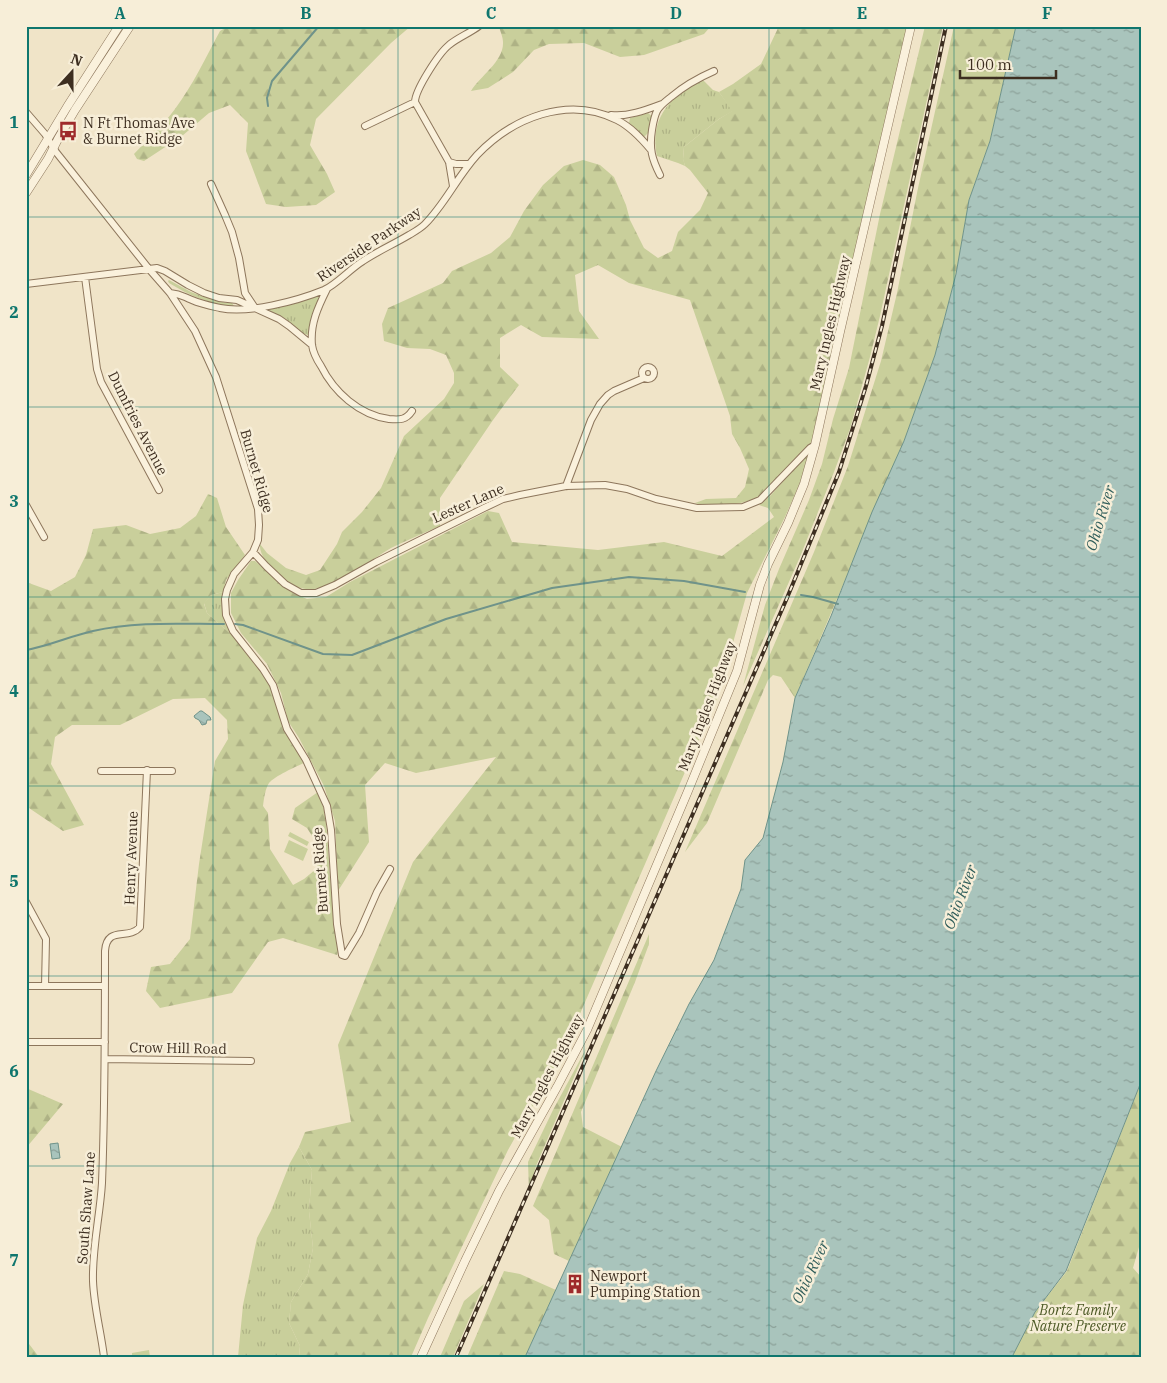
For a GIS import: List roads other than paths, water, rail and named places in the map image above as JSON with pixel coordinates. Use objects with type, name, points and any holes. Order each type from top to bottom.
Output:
[{"type":"street","points":[[26,175],[119,26]]},
{"type":"street","points":[[26,193],[130,26]]},
{"type":"street","points":[[453,187],[449,162],[415,102],[416,94],[444,50],[453,42],[479,26]]},
{"type":"street","name":"Mary Ingles Highway","points":[[421,1357],[499,1191],[587,1030],[728,695],[742,655],[760,585],[804,484],[815,445],[911,26]]},
{"type":"street","name":"Riverside Parkway","points":[[660,176],[653,160],[650,140],[657,110],[685,86],[714,71]]},
{"type":"street","points":[[365,126],[415,102]]},
{"type":"street","name":"Riverside Parkway","points":[[605,115],[618,116],[630,114],[662,104]]},
{"type":"street","name":"Riverside Parkway","points":[[170,293],[181,294],[192,300],[223,309],[238,310],[255,309],[295,300],[326,289],[364,260],[422,227],[441,206],[470,164],[497,137],[534,116],[558,110],[593,112],[605,115],[618,120],[630,128],[651,150]]},
{"type":"street","name":"Burnet Ridge","points":[[26,112],[170,293],[200,342],[212,366],[258,509],[259,525],[258,540],[253,552],[234,574],[227,590],[224,599],[226,615],[233,631],[273,685],[286,725],[306,760],[327,806],[331,830],[337,924],[342,955],[345,956],[356,938],[390,869]]},
{"type":"street","points":[[449,162],[470,164]]},
{"type":"street","points":[[211,184],[234,238],[246,293],[255,309]]},
{"type":"street","points":[[26,284],[157,268],[164,270],[204,293],[219,298],[237,300],[286,324],[312,345]]},
{"type":"street","name":"Dumfries Avenue","points":[[85,277],[97,369],[101,382],[159,490]]},
{"type":"street","points":[[326,289],[314,319],[312,345],[318,361],[332,385],[357,407],[378,417],[402,420],[409,416],[412,411]]},
{"type":"street","points":[[566,486],[591,420],[600,404],[614,391],[644,378]]},
{"type":"street","name":"Lester Lane","points":[[253,552],[285,584],[301,593],[316,593],[497,502],[520,495],[566,486],[612,486],[656,499],[697,508],[738,508],[760,500],[815,445]]},
{"type":"street","points":[[26,504],[44,537]]},
{"type":"street","name":"Henry Avenue","points":[[122,934],[132,934],[139,928],[141,921],[146,770]]},
{"type":"street","points":[[101,771],[172,770]]},
{"type":"street","points":[[26,902],[46,939],[45,986]]},
{"type":"street","name":"South Shaw Lane","points":[[104,1357],[93,1282],[94,1246],[102,1191],[106,944],[115,935],[122,934]]},
{"type":"street","points":[[26,986],[105,986]]},
{"type":"street","points":[[26,1042],[104,1042]]},
{"type":"street","name":"Crow Hill Road","points":[[105,1059],[251,1061]]},
{"type":"water","name":"Ohio River","points":[[1016,26],[1141,26],[1141,1082],[1066,1271],[1035,1312],[1012,1357],[525,1357],[656,1071],[689,1004],[714,960],[741,889],[745,860],[763,838],[783,762],[795,698],[831,616],[872,512],[904,441],[935,355],[956,274],[969,200],[990,141]]},
{"type":"water","points":[[200,711],[210,717],[211,720],[207,720],[206,724],[202,725],[194,716]]},
{"type":"water","points":[[58,1143],[60,1158],[52,1159],[50,1144]]},
{"type":"waterway","points":[[268,106],[267,98],[272,81],[319,26]]},
{"type":"waterway","points":[[235,624],[243,625],[323,654],[352,655],[446,619],[552,588],[629,577],[684,581],[745,592]]},
{"type":"waterway","points":[[801,595],[838,604]]},
{"type":"waterway","points":[[26,650],[84,633],[109,628],[158,624],[224,624]]},
{"type":"railway","points":[[456,1357],[787,598],[839,472],[866,386],[882,326],[946,26]]},
{"type":"place","name":"N Ft Thomas Ave & Burnet Ridge","points":[[68,131]]},
{"type":"place","name":"Newport Pumping Station","points":[[575,1284]]},
{"type":"park label","name":"Bortz Family Nature Preserve","points":[[1078,1318]]}]
